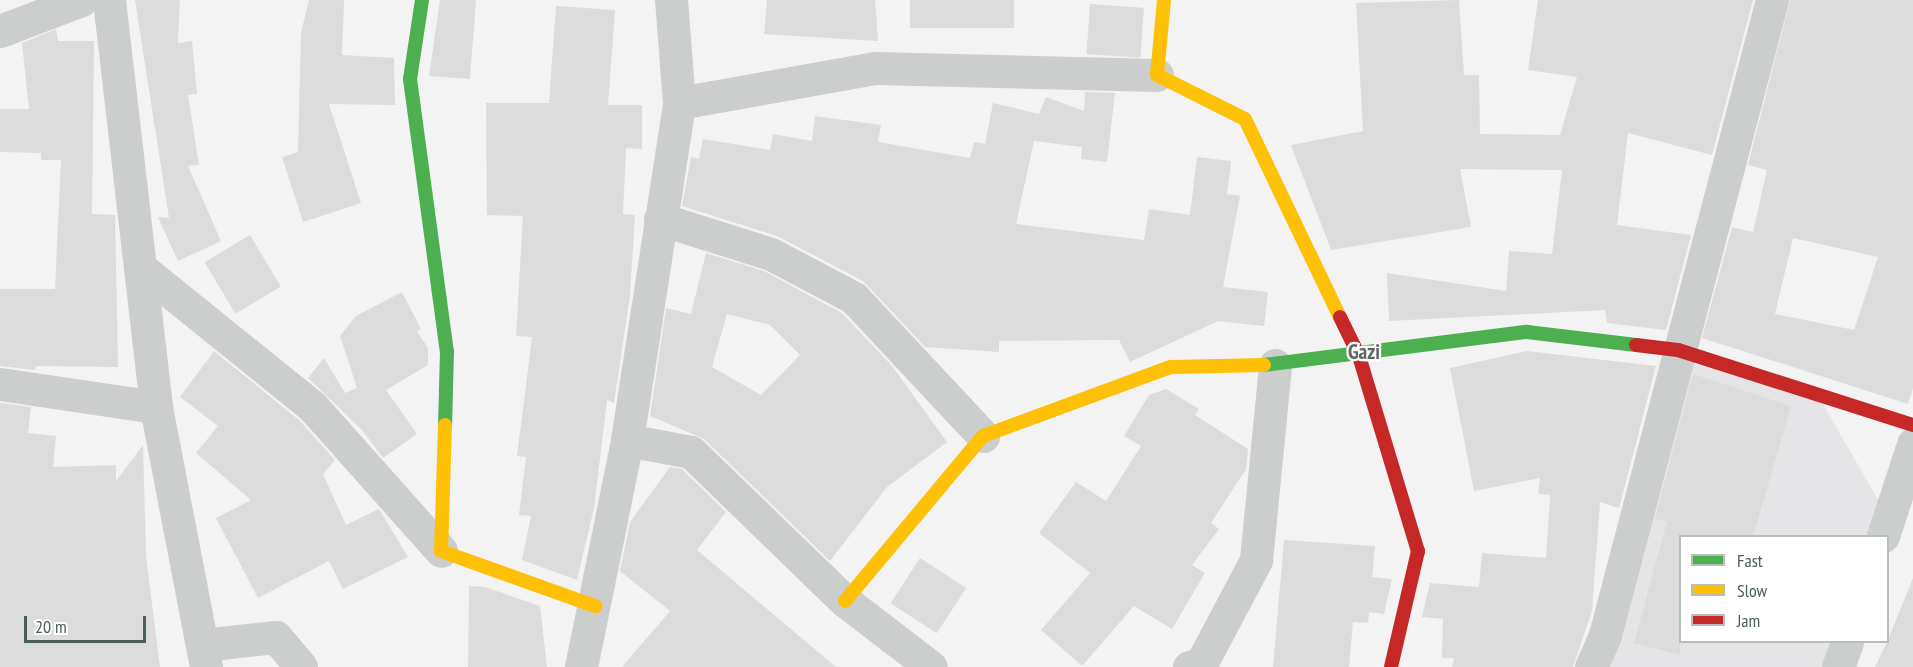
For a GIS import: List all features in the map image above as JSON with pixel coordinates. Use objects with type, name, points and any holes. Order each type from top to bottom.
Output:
[{"type":"street","points":[[0,32],[81,0]]},
{"type":"street","points":[[109,0],[142,269],[156,407],[204,656],[276,637],[301,667]]},
{"type":"street","points":[[422,0],[410,79],[447,351],[441,551]]},
{"type":"street","points":[[582,667],[627,440],[660,219],[680,104],[671,0]]},
{"type":"street","points":[[1157,75],[1164,0]]},
{"type":"street","points":[[1591,667],[1605,635],[1678,350],[1772,0]]},
{"type":"street","points":[[680,104],[875,68],[1157,75],[1245,119],[1359,356],[1418,550],[1391,667]]},
{"type":"street","points":[[660,219],[771,254],[854,298],[983,436]]},
{"type":"street","points":[[142,269],[312,406],[441,551],[594,606]]},
{"type":"street","points":[[845,601],[983,436],[1171,367],[1275,364],[1359,356],[1527,332],[1678,350],[1913,425]]},
{"type":"street","points":[[1189,667],[1201,664],[1256,560],[1275,364]]},
{"type":"street","points":[[0,384],[156,407]]},
{"type":"street","points":[[627,440],[691,453],[845,601],[930,667]]},
{"type":"street","points":[[1884,535],[1913,444]]},
{"type":"street","points":[[1838,667],[1847,643]]},
{"type":"shaded area","points":[[1689,363],[1813,387],[1884,510],[1874,535],[1679,535],[1679,643],[1837,643],[1828,667],[1594,667]]},
{"type":"building","points":[[135,0],[180,0],[178,43],[192,41],[197,94],[188,95],[199,165],[188,166],[221,241],[178,261],[158,217],[169,218]]},
{"type":"building","points":[[309,0],[344,0],[342,55],[394,58],[395,105],[329,104],[361,203],[303,222],[282,157],[298,152],[301,33]]},
{"type":"building","points":[[440,0],[476,0],[470,79],[429,76]]},
{"type":"building","points":[[767,0],[875,0],[878,41],[764,34]]},
{"type":"building","points":[[910,0],[1014,0],[1014,28],[910,28]]},
{"type":"building","points":[[1459,0],[1464,75],[1479,75],[1480,134],[1560,135],[1577,77],[1528,70],[1538,0],[1753,0],[1712,155],[1628,133],[1617,225],[1691,235],[1666,330],[1607,323],[1605,310],[1389,321],[1387,273],[1506,291],[1509,251],[1552,254],[1562,170],[1460,169],[1471,227],[1331,250],[1291,145],[1363,131],[1356,3]]},
{"type":"building","points":[[1790,0],[1913,0],[1913,388],[1908,404],[1702,338],[1732,227],[1753,232],[1767,170],[1748,165]],"holes":[[[1793,238],[1878,257],[1854,330],[1775,314]]]},
{"type":"building","points":[[1090,4],[1144,8],[1140,58],[1087,54]]},
{"type":"building","points":[[556,6],[615,10],[608,105],[642,105],[642,149],[626,148],[623,214],[635,215],[630,295],[614,403],[607,400],[594,508],[577,580],[522,560],[531,516],[519,515],[526,457],[517,456],[532,337],[516,336],[523,216],[487,215],[486,103],[549,103]]},
{"type":"building","points":[[56,29],[58,41],[94,41],[92,214],[115,215],[118,367],[36,366],[35,370],[0,366],[0,289],[55,289],[61,160],[41,160],[41,153],[0,152],[0,109],[29,109],[22,43]]},
{"type":"building","points":[[1085,92],[1115,93],[1107,162],[1081,159],[1082,147],[1034,141],[1016,224],[1144,240],[1149,209],[1190,215],[1197,157],[1231,161],[1227,194],[1240,196],[1223,287],[1268,292],[1264,326],[1218,321],[1130,362],[1119,340],[999,341],[999,352],[925,347],[863,281],[777,236],[682,206],[691,157],[699,159],[703,139],[770,150],[773,134],[812,141],[815,116],[881,125],[878,142],[970,158],[974,142],[985,144],[993,103],[1039,114],[1046,97],[1084,111]]},
{"type":"building","points":[[250,235],[281,286],[235,314],[205,262]]},
{"type":"building","points":[[706,253],[764,271],[842,313],[892,366],[947,442],[887,487],[830,561],[704,439],[650,416],[666,308],[691,314]],"holes":[[[727,314],[770,325],[800,355],[761,395],[712,367]]]},
{"type":"building","points":[[402,292],[421,329],[417,331],[428,348],[428,365],[386,390],[417,434],[383,458],[362,430],[308,378],[324,358],[345,393],[357,388],[340,336],[356,316]]},
{"type":"building","points":[[214,351],[299,420],[335,460],[323,474],[346,525],[379,509],[408,557],[343,589],[329,561],[258,598],[216,518],[251,500],[196,453],[218,426],[180,397]]},
{"type":"building","points":[[1527,351],[1656,366],[1619,508],[1600,502],[1592,611],[1573,667],[1452,667],[1454,658],[1442,658],[1443,619],[1422,617],[1430,583],[1479,587],[1482,553],[1546,558],[1550,495],[1538,494],[1540,478],[1474,491],[1450,368]]},
{"type":"building","points":[[1693,374],[1791,406],[1753,535],[1679,535],[1680,655],[1634,643],[1667,522],[1655,519]]},
{"type":"building","points":[[1166,389],[1199,409],[1195,415],[1248,449],[1246,469],[1211,523],[1219,529],[1192,565],[1205,573],[1172,629],[1134,606],[1082,666],[1041,630],[1090,573],[1039,533],[1076,482],[1106,501],[1141,446],[1124,436],[1149,395]]},
{"type":"building","points":[[0,403],[31,407],[28,433],[56,436],[53,467],[116,465],[116,481],[143,445],[146,556],[160,667],[0,667]]},
{"type":"building","points":[[670,467],[682,469],[726,512],[697,550],[836,667],[622,667],[670,611],[620,571],[630,522]]},
{"type":"building","points":[[1284,540],[1375,546],[1372,577],[1392,579],[1384,614],[1369,612],[1368,623],[1353,622],[1349,667],[1273,667]]},
{"type":"building","points":[[920,558],[966,588],[937,633],[891,603]]},
{"type":"building","points":[[1913,578],[1913,667],[1875,667],[1887,643],[1889,643],[1889,637]]},
{"type":"building","points":[[469,586],[485,587],[540,606],[547,667],[468,667]]},
{"type":"traffic: fast","points":[[422,0],[410,79],[447,351],[445,425]]},
{"type":"traffic: fast","points":[[1264,365],[1527,332],[1636,345]]},
{"type":"traffic: slow","points":[[1164,0],[1157,75],[1245,119],[1340,317]]},
{"type":"traffic: slow","points":[[845,601],[983,436],[1171,367],[1264,365]]},
{"type":"traffic: slow","points":[[445,425],[441,551],[595,606]]},
{"type":"traffic: jam","points":[[1340,317],[1359,356],[1418,551],[1391,667]]},
{"type":"traffic: jam","points":[[1636,345],[1678,350],[1913,425]]},
{"type":"district","name":"Gazi","points":[[1364,352]]}]
